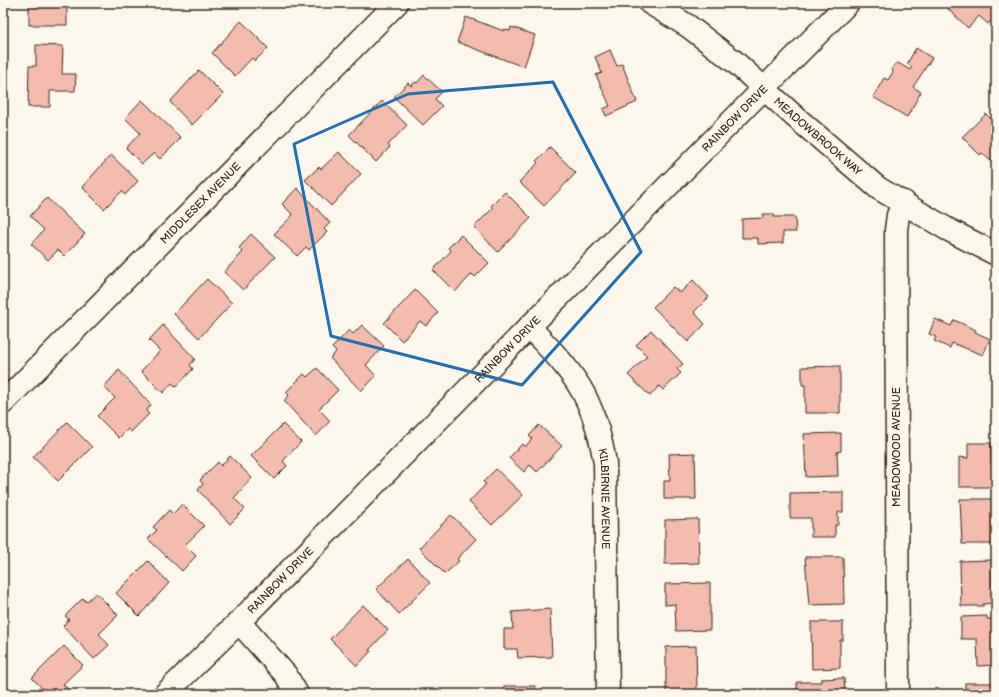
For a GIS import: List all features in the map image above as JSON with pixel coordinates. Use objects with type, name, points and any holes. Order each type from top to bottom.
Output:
[{"type":"street","name":"MIDDLESEX AVENUE","points":[[3,403],[397,3]]},
{"type":"street","name":"MEADOWBROOK WAY","points":[[650,3],[712,43],[878,188],[947,228],[996,254]]},
{"type":"street","name":"RAINBOW DRIVE","points":[[165,694],[238,622],[848,3]]},
{"type":"street","name":"MEADOWOOD AVENUE","points":[[898,694],[896,230],[898,215],[904,202]]},
{"type":"street","name":"KILBIRNIE AVENUE","points":[[529,327],[574,376],[591,407],[600,435],[605,463],[608,694]]},
{"type":"street","points":[[238,622],[286,675],[297,694]]},
{"type":"highlighted area","points":[[553,82],[641,252],[522,385],[331,336],[294,144],[408,94]]},
{"type":"building","points":[[32,3],[67,4],[67,25],[29,25],[29,5],[32,5]]},
{"type":"building","points":[[953,3],[996,3],[996,15],[988,24],[979,16],[968,28],[948,9]]},
{"type":"building","points":[[466,17],[504,31],[504,29],[510,31],[511,27],[535,35],[524,67],[457,42]]},
{"type":"building","points":[[241,21],[268,48],[255,61],[252,58],[235,76],[212,53]]},
{"type":"building","points":[[36,45],[63,46],[62,74],[76,74],[75,91],[50,91],[50,107],[28,107],[29,66],[36,66]]},
{"type":"building","points":[[916,48],[932,58],[913,87],[921,92],[907,117],[873,97],[884,78],[888,80],[893,72],[892,69],[894,65],[898,63],[910,70],[912,67],[907,64]]},
{"type":"building","points":[[610,50],[617,66],[622,64],[637,102],[606,116],[603,109],[610,106],[596,75],[602,73],[595,57]]},
{"type":"building","points":[[199,70],[223,94],[192,125],[170,102]]},
{"type":"building","points":[[424,75],[442,92],[435,99],[442,106],[423,125],[394,97],[408,83],[411,86],[415,82],[417,83]]},
{"type":"building","points":[[142,100],[181,138],[160,159],[154,153],[142,164],[126,148],[140,133],[125,118]]},
{"type":"building","points":[[382,101],[407,125],[388,145],[390,147],[376,162],[349,135]]},
{"type":"building","points":[[986,114],[996,124],[996,162],[994,164],[982,153],[980,155],[962,137]]},
{"type":"building","points":[[550,147],[576,173],[544,206],[519,182],[538,163],[536,161]]},
{"type":"building","points":[[339,152],[361,174],[331,206],[305,180],[319,167],[321,169]]},
{"type":"building","points":[[111,155],[138,181],[125,195],[122,191],[104,209],[82,187]]},
{"type":"building","points":[[297,188],[330,223],[324,229],[327,232],[309,250],[306,247],[297,256],[274,234],[293,215],[282,204]]},
{"type":"building","points":[[505,192],[531,218],[498,252],[474,227],[493,208],[491,206]]},
{"type":"building","points":[[47,198],[85,234],[64,256],[58,250],[48,260],[31,244],[44,230],[30,216]]},
{"type":"building","points":[[763,214],[774,214],[774,217],[795,217],[796,232],[783,232],[783,243],[758,244],[758,238],[742,238],[742,219],[763,218]]},
{"type":"building","points":[[251,234],[275,257],[243,290],[224,272],[243,252],[239,248]]},
{"type":"building","points":[[461,235],[489,263],[475,277],[472,274],[455,292],[433,270],[451,251],[448,248]]},
{"type":"building","points":[[207,279],[232,303],[199,338],[174,314]]},
{"type":"building","points":[[693,280],[709,297],[694,312],[705,324],[688,342],[653,307],[673,287],[680,293]]},
{"type":"building","points":[[415,290],[438,313],[426,326],[420,321],[402,341],[384,323]]},
{"type":"building","points":[[935,319],[951,326],[954,320],[976,330],[975,332],[990,339],[983,355],[952,343],[950,348],[934,341],[936,337],[929,334]]},
{"type":"building","points":[[163,325],[195,359],[190,365],[193,369],[176,387],[172,383],[163,393],[141,371],[160,351],[149,340]]},
{"type":"building","points":[[362,325],[384,346],[366,365],[376,376],[361,391],[330,358],[336,352],[332,348],[349,330],[353,334]]},
{"type":"building","points":[[651,330],[683,364],[677,369],[681,373],[663,390],[659,386],[650,396],[628,375],[647,356],[636,345]]},
{"type":"building","points":[[840,366],[840,413],[805,413],[805,385],[802,385],[802,367]]},
{"type":"building","points":[[317,368],[338,390],[319,409],[330,421],[316,436],[284,401],[289,395],[286,392],[304,374],[307,377]]},
{"type":"building","points":[[119,370],[151,405],[146,411],[149,414],[131,432],[128,429],[119,438],[97,416],[115,398],[104,387]]},
{"type":"building","points":[[67,422],[92,447],[58,481],[33,457]]},
{"type":"building","points":[[283,424],[301,442],[283,461],[287,466],[274,479],[251,456]]},
{"type":"building","points":[[539,425],[562,446],[537,472],[530,465],[524,472],[509,458],[522,444],[525,447],[532,439],[529,436]]},
{"type":"building","points":[[841,433],[841,451],[837,452],[838,476],[806,477],[804,434]]},
{"type":"building","points":[[968,443],[991,443],[991,463],[996,463],[996,487],[959,487],[959,457],[968,458]]},
{"type":"building","points":[[695,453],[696,499],[664,499],[664,481],[670,481],[669,454]]},
{"type":"building","points":[[230,456],[252,478],[234,498],[245,509],[230,524],[198,490],[203,484],[200,480],[218,462],[221,466]]},
{"type":"building","points":[[496,469],[523,495],[492,525],[469,502],[486,484],[483,482]]},
{"type":"building","points":[[843,492],[843,512],[838,512],[838,525],[835,525],[835,537],[811,537],[811,518],[790,518],[790,493]]},
{"type":"building","points":[[960,499],[992,499],[993,544],[962,544]]},
{"type":"building","points":[[182,504],[204,526],[185,545],[196,556],[182,571],[148,539],[157,530],[153,527],[169,510],[173,514]]},
{"type":"building","points":[[451,515],[476,539],[457,559],[459,561],[445,574],[419,548]]},
{"type":"building","points":[[698,519],[699,563],[665,564],[665,520]]},
{"type":"building","points":[[805,557],[843,557],[844,604],[809,605]]},
{"type":"building","points":[[408,559],[430,583],[399,614],[376,589]]},
{"type":"building","points":[[992,560],[992,586],[996,586],[994,603],[983,604],[983,606],[961,606],[960,561]]},
{"type":"building","points":[[148,561],[169,583],[139,616],[116,593]]},
{"type":"building","points":[[710,583],[710,630],[676,631],[675,604],[665,605],[665,584]]},
{"type":"building","points":[[96,593],[118,615],[99,634],[109,645],[94,659],[63,626],[69,619],[65,616],[83,598],[86,602]]},
{"type":"building","points":[[363,605],[388,630],[369,650],[371,651],[357,666],[330,639]]},
{"type":"building","points":[[550,609],[552,657],[518,658],[517,649],[504,649],[504,629],[513,629],[512,612]]},
{"type":"building","points":[[987,616],[987,619],[996,619],[996,665],[978,666],[977,639],[961,639],[961,617]]},
{"type":"building","points":[[811,622],[843,622],[843,640],[840,640],[840,668],[812,669]]},
{"type":"building","points":[[64,646],[83,665],[63,684],[68,689],[62,694],[48,694],[32,678]]},
{"type":"building","points":[[696,646],[697,692],[666,693],[666,647]]},
{"type":"building","points":[[844,678],[845,694],[792,694],[792,690],[797,690],[797,682],[821,682],[821,679]]},
{"type":"building","points":[[965,683],[996,683],[996,694],[965,694]]},
{"type":"building","points":[[504,686],[535,686],[535,694],[504,694]]}]
